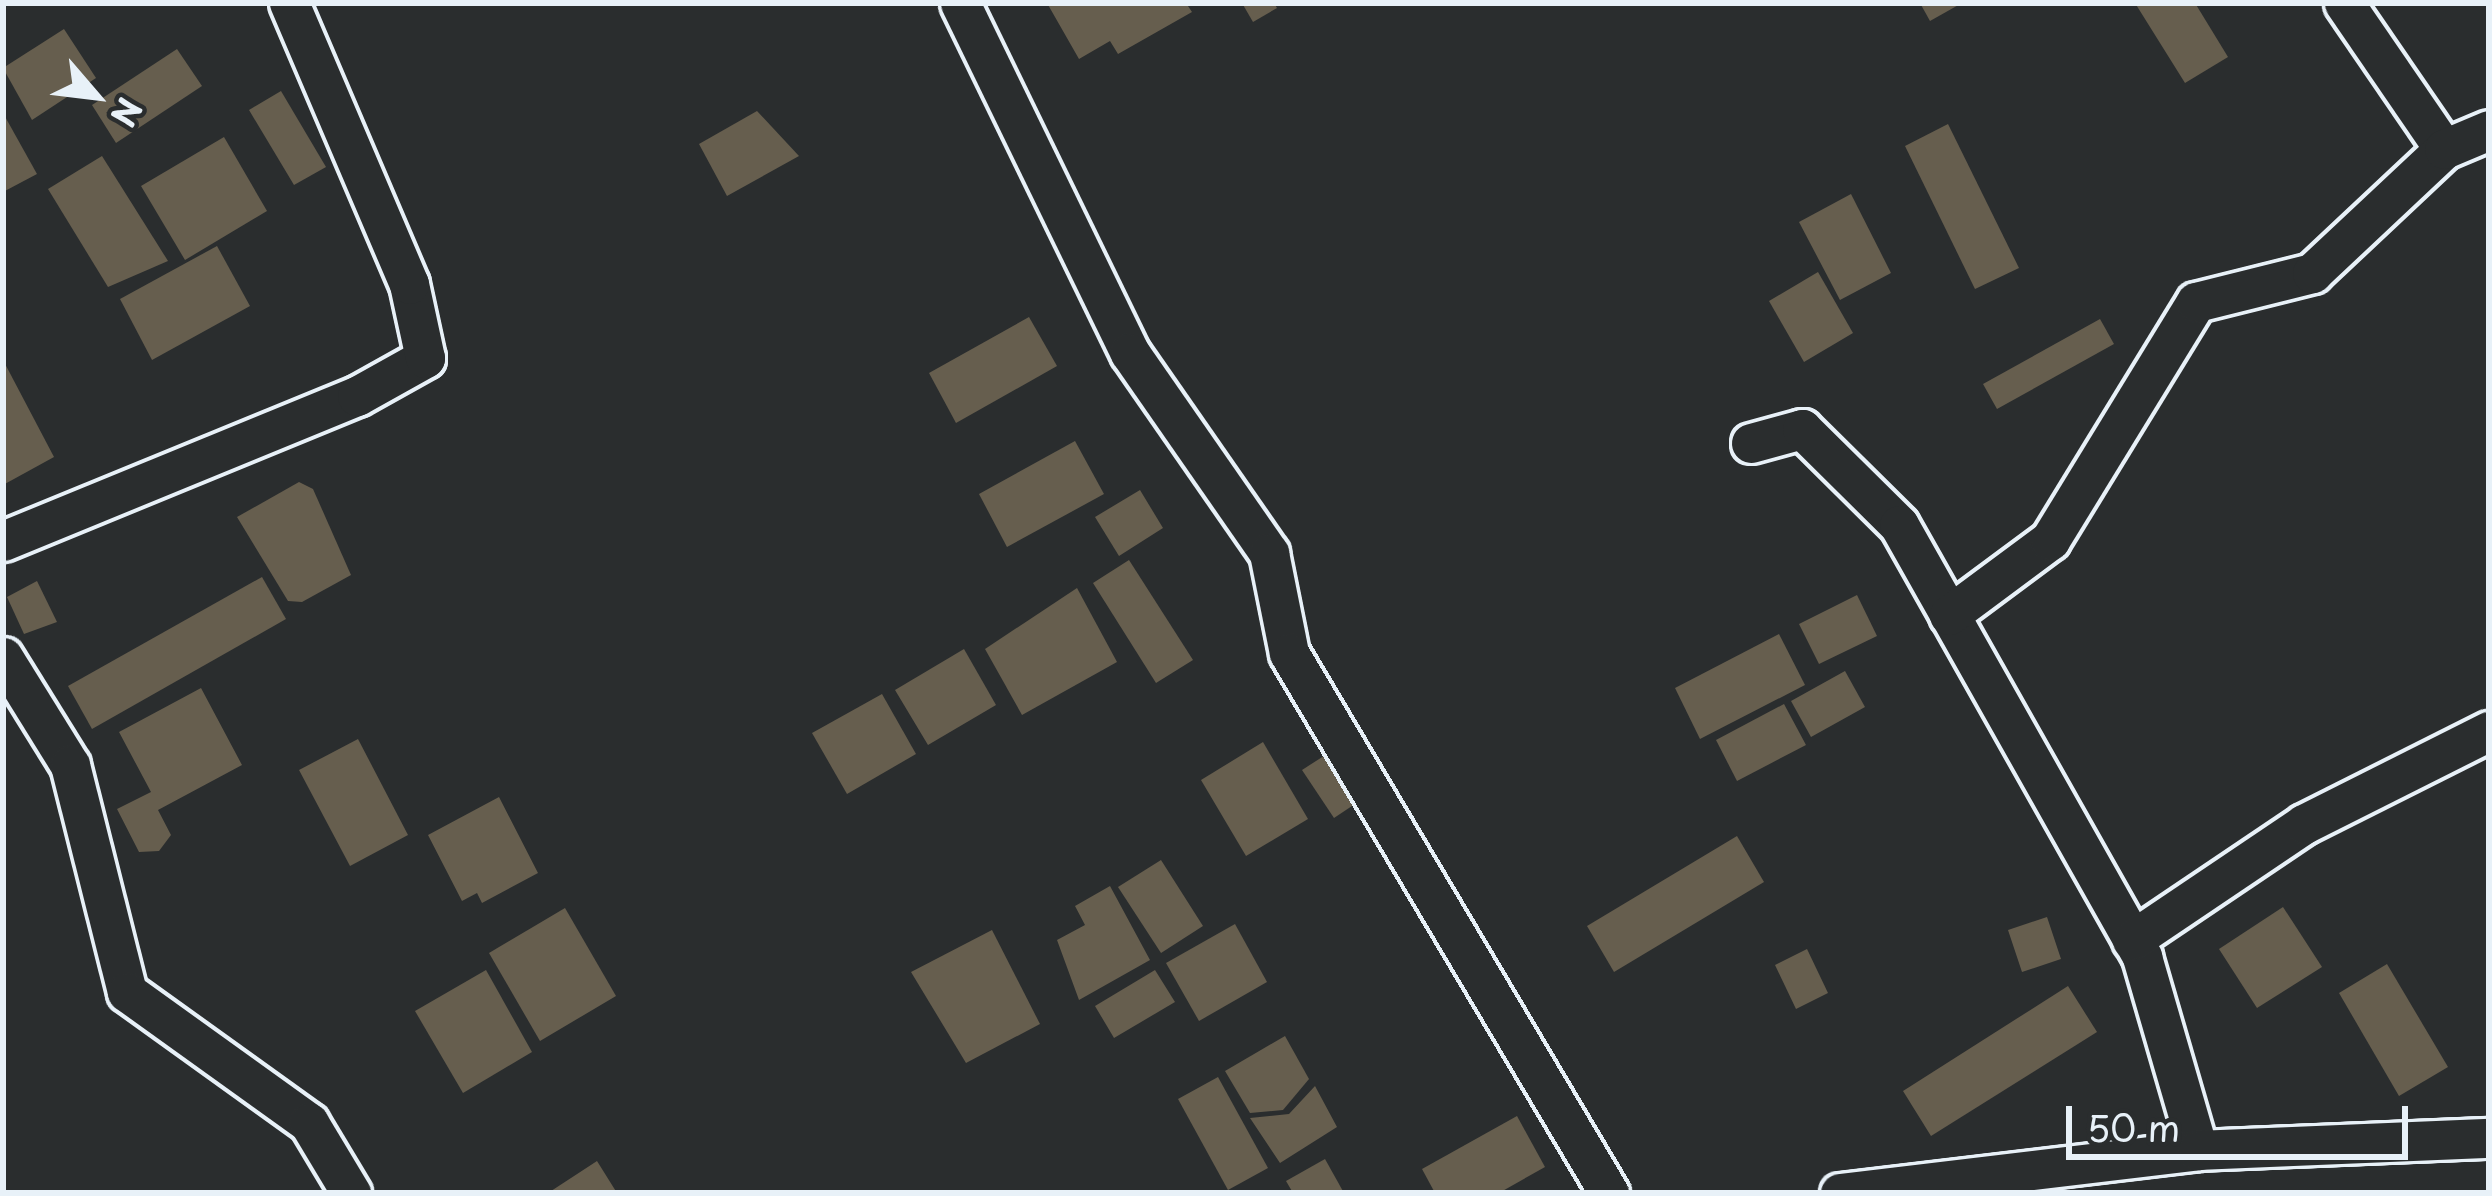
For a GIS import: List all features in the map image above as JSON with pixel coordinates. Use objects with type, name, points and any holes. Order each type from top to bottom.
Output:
[{"type":"street","points":[[3,541],[357,396],[424,358],[409,284],[289,3]]},
{"type":"street","points":[[960,3],[1130,353],[1269,553],[1289,653],[1609,1193]]},
{"type":"street","points":[[2344,3],[2444,149]]},
{"type":"street","points":[[1949,615],[2050,540],[2196,302],[2312,273],[2444,149],[2489,130]]},
{"type":"street","points":[[1751,443],[1802,429],[1898,525],[2132,940],[2198,1150]]},
{"type":"street","points":[[3,657],[70,765],[127,992],[309,1123],[351,1193]]},
{"type":"street","points":[[2132,940],[2304,824],[2489,731]]},
{"type":"street","points":[[1840,1193],[2198,1150],[2489,1138]]},
{"type":"building","points":[[1047,3],[1186,3],[1192,12],[1118,54],[1110,41],[1079,59]]},
{"type":"building","points":[[1242,3],[1274,3],[1277,8],[1253,22]]},
{"type":"building","points":[[1920,3],[1962,3],[1930,21]]},
{"type":"building","points":[[2135,3],[2195,3],[2228,57],[2185,83]]},
{"type":"building","points":[[64,29],[96,78],[32,120],[3,68]]},
{"type":"building","points":[[177,49],[202,86],[116,143],[92,105]]},
{"type":"building","points":[[281,91],[326,167],[294,185],[249,110]]},
{"type":"building","points":[[757,111],[799,156],[727,196],[699,144]]},
{"type":"building","points":[[3,113],[37,174],[3,192]]},
{"type":"building","points":[[1948,124],[2019,268],[1975,289],[1905,146]]},
{"type":"building","points":[[224,137],[267,211],[185,260],[141,186]]},
{"type":"building","points":[[102,156],[168,261],[108,287],[48,189]]},
{"type":"building","points":[[1851,194],[1891,273],[1840,300],[1799,222]]},
{"type":"building","points":[[217,246],[250,306],[152,360],[120,299]]},
{"type":"building","points":[[1818,272],[1853,333],[1804,362],[1769,301]]},
{"type":"building","points":[[1029,317],[1057,366],[956,423],[929,373]]},
{"type":"building","points":[[2100,319],[2114,344],[1997,409],[1983,384]]},
{"type":"building","points":[[3,360],[54,457],[3,485]]},
{"type":"building","points":[[1075,441],[1104,494],[1007,547],[979,494]]},
{"type":"building","points":[[299,482],[313,489],[351,575],[302,602],[288,601],[237,517]]},
{"type":"building","points":[[1140,490],[1163,528],[1119,556],[1095,517]]},
{"type":"building","points":[[1129,560],[1193,660],[1156,683],[1093,583]]},
{"type":"building","points":[[262,577],[286,619],[92,729],[68,686]]},
{"type":"building","points":[[37,581],[57,622],[24,634],[7,597]]},
{"type":"building","points":[[1077,588],[1117,662],[1022,715],[985,649]]},
{"type":"building","points":[[1857,595],[1877,636],[1819,664],[1799,624]]},
{"type":"building","points":[[1779,634],[1805,685],[1700,739],[1675,688]]},
{"type":"building","points":[[964,649],[996,705],[928,745],[895,690]]},
{"type":"building","points":[[1845,671],[1865,707],[1811,737],[1791,701]]},
{"type":"building","points":[[201,688],[242,765],[158,810],[171,835],[159,851],[139,852],[117,809],[151,792],[119,732]]},
{"type":"building","points":[[882,694],[916,754],[847,794],[812,733]]},
{"type":"building","points":[[1784,704],[1806,745],[1737,781],[1716,740]]},
{"type":"building","points":[[358,739],[408,835],[350,866],[299,770]]},
{"type":"building","points":[[1263,742],[1308,819],[1246,856],[1201,780]]},
{"type":"building","points":[[1330,752],[1361,800],[1334,818],[1302,770]]},
{"type":"building","points":[[499,797],[538,873],[482,903],[477,893],[462,901],[428,835]]},
{"type":"building","points":[[1737,836],[1764,882],[1614,972],[1587,926]]},
{"type":"building","points":[[1161,860],[1203,926],[1161,953],[1118,887]]},
{"type":"building","points":[[1110,886],[1150,960],[1079,1000],[1057,940],[1085,925],[1075,906]]},
{"type":"building","points":[[2283,907],[2322,967],[2257,1008],[2219,949]]},
{"type":"building","points":[[565,908],[616,996],[540,1041],[489,953]]},
{"type":"building","points":[[2047,917],[2061,959],[2022,972],[2008,930]]},
{"type":"building","points":[[1235,924],[1267,982],[1199,1021],[1166,963]]},
{"type":"building","points":[[992,930],[1040,1024],[966,1063],[911,972]]},
{"type":"building","points":[[1807,949],[1828,993],[1796,1009],[1775,965]]},
{"type":"building","points":[[2387,964],[2448,1067],[2399,1096],[2339,993]]},
{"type":"building","points":[[486,970],[532,1052],[463,1093],[415,1011]]},
{"type":"building","points":[[1155,970],[1175,1002],[1114,1038],[1095,1006]]},
{"type":"building","points":[[2068,986],[2097,1032],[1931,1136],[1903,1091]]},
{"type":"building","points":[[1285,1036],[1309,1079],[1283,1110],[1250,1113],[1225,1071]]},
{"type":"building","points":[[1218,1077],[1268,1168],[1228,1190],[1178,1099]]},
{"type":"building","points":[[1315,1086],[1337,1127],[1280,1163],[1250,1118],[1289,1114]]},
{"type":"building","points":[[1517,1116],[1545,1167],[1499,1193],[1435,1193],[1422,1169]]},
{"type":"building","points":[[1325,1159],[1344,1193],[1293,1193],[1286,1181]]},
{"type":"building","points":[[597,1161],[617,1193],[548,1193]]}]
